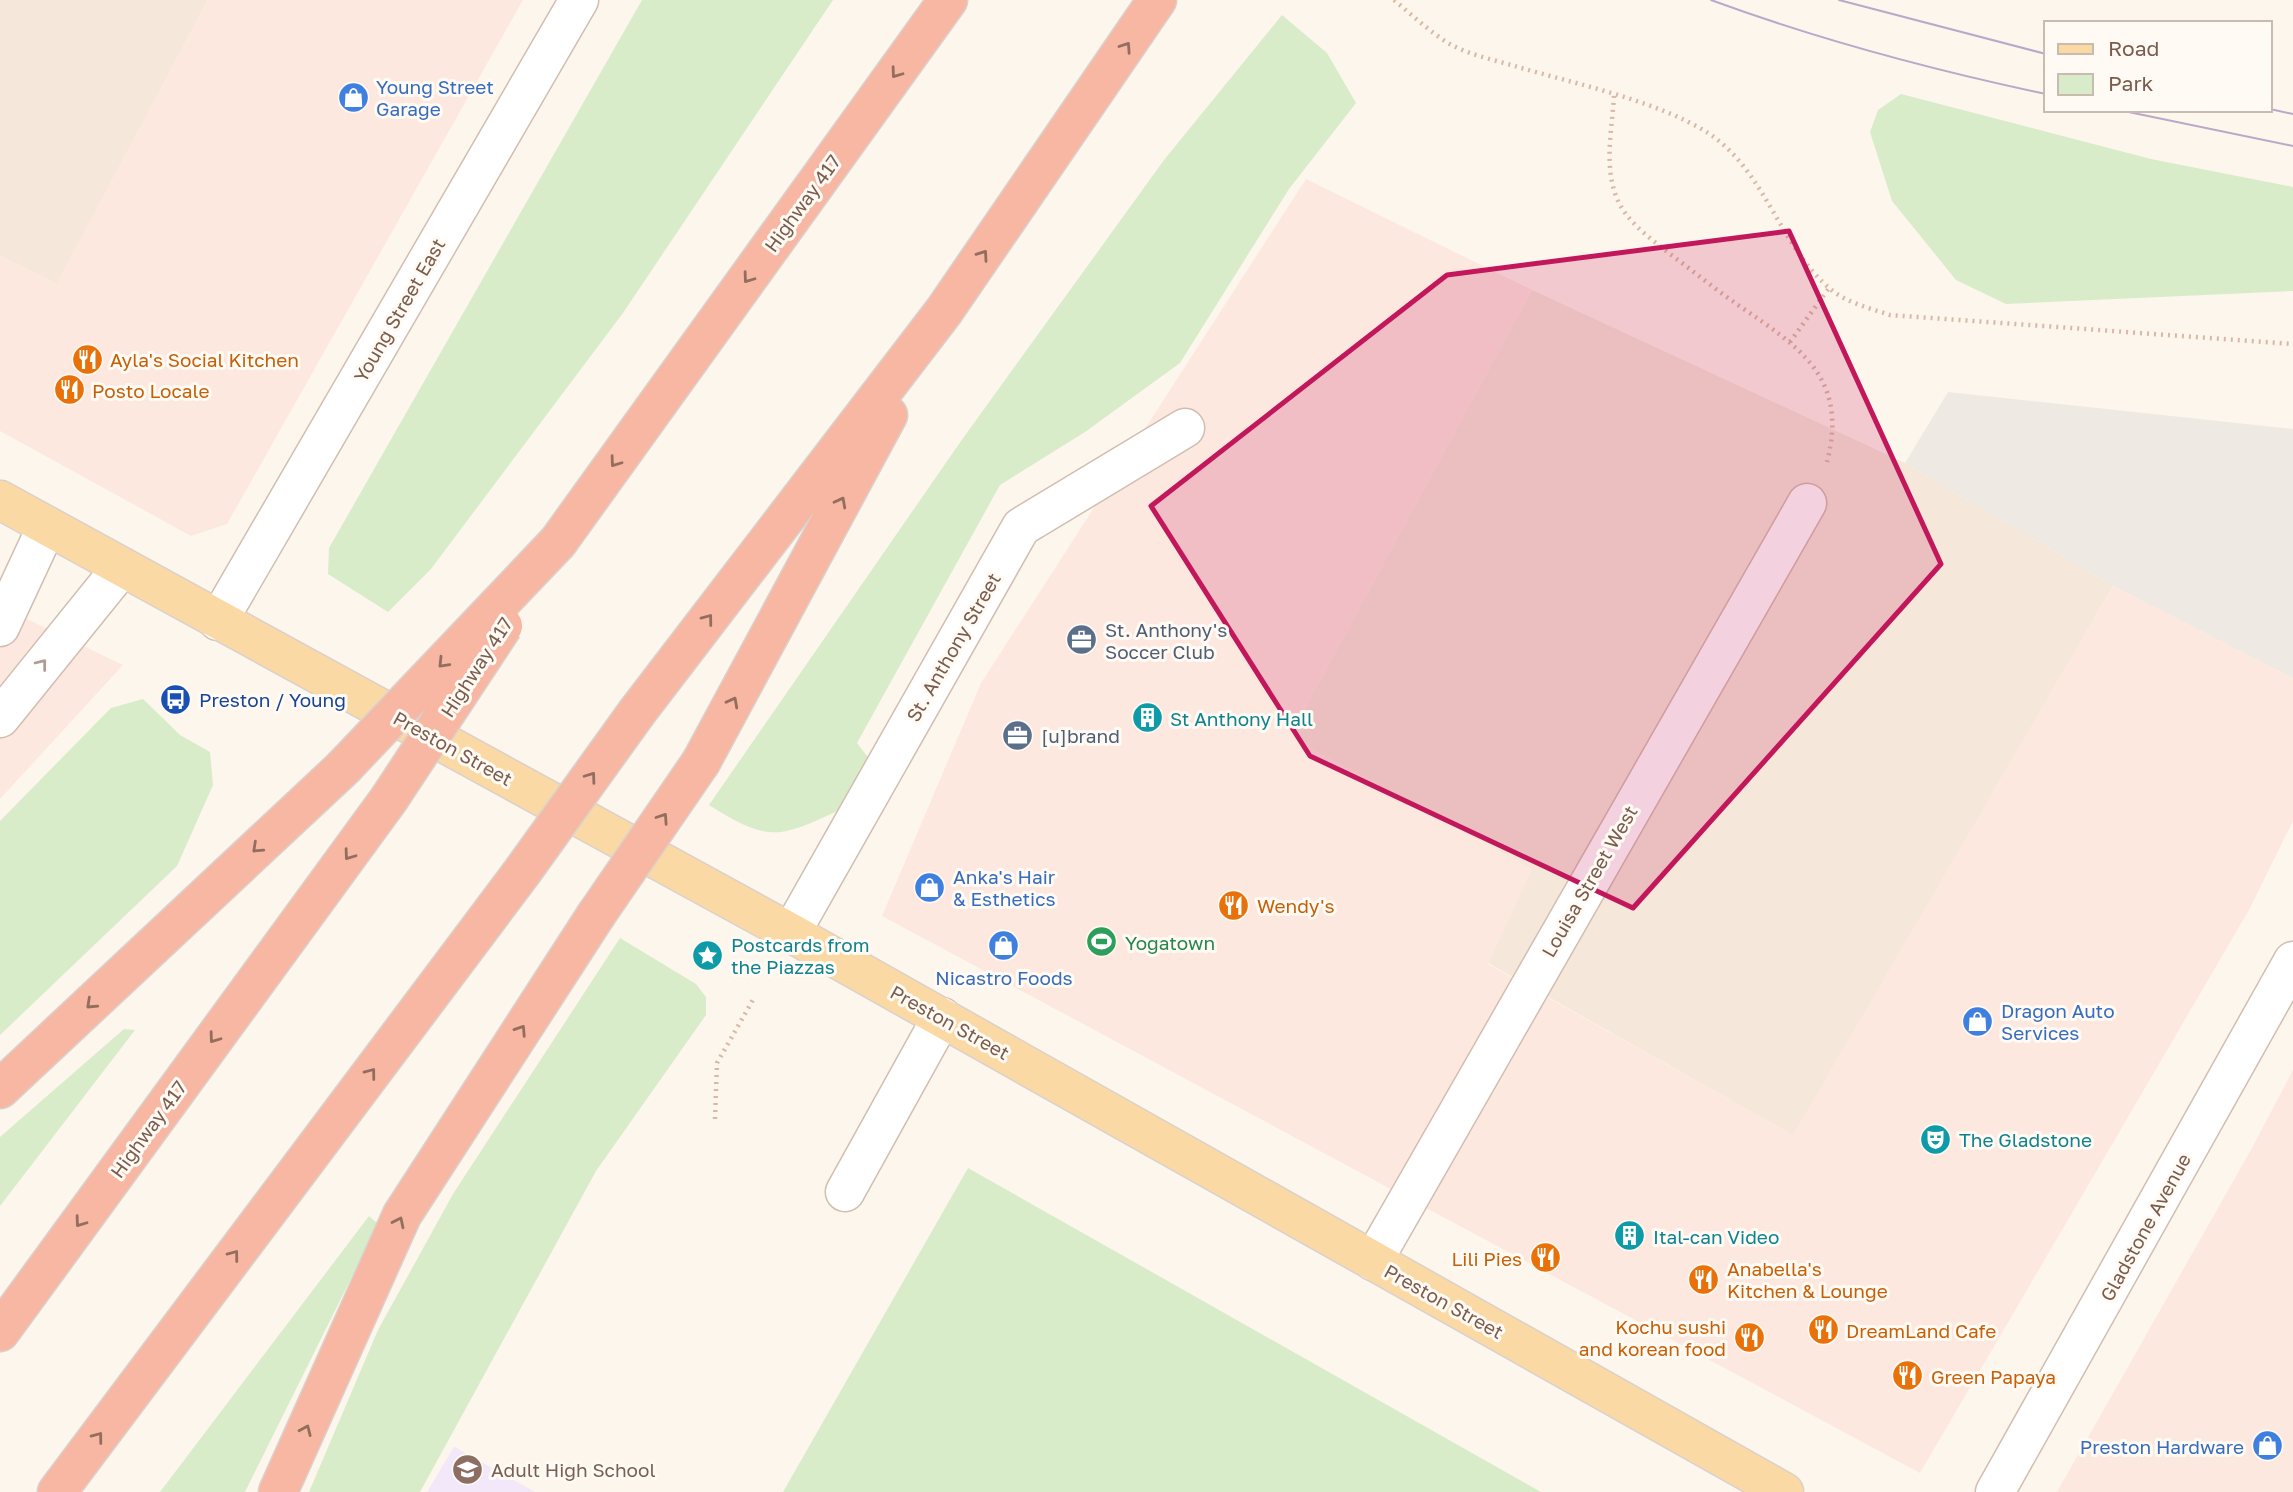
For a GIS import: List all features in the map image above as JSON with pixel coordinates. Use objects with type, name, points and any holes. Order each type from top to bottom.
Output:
[{"type":"highway","points":[[57,1492],[522,872],[637,712],[944,311],[1157,0]]},
{"type":"highway","name":"Highway 417","points":[[0,1332],[389,799],[558,542],[942,9]]},
{"type":"highway","points":[[278,1492],[402,1215],[596,915],[701,762],[944,311]]},
{"type":"highway","points":[[0,1089],[343,768],[558,542]]},
{"type":"main road","name":"Preston Street","points":[[0,500],[791,933],[1784,1492]]},
{"type":"street","name":"Young Street East","points":[[218,621],[579,0]]},
{"type":"street","name":"St. Anthony Street","points":[[791,933],[1021,527],[1185,428]]},
{"type":"street","name":"Louisa Street West","points":[[1373,1261],[1807,503]]},
{"type":"street","points":[[0,627],[47,526]]},
{"type":"street","points":[[0,718],[122,567]]},
{"type":"street","name":"Gladstone Avenue","points":[[1995,1492],[2293,961]]},
{"type":"street","points":[[845,1192],[942,1017]]},
{"type":"path","points":[[1394,0],[1449,44],[1480,56],[1614,96],[1692,123],[1712,135],[1738,159],[1790,241],[1829,288],[1845,298],[1890,315],[2293,344]]},
{"type":"path","points":[[1614,96],[1609,169],[1617,199],[1627,216],[1653,240],[1790,342],[1814,365],[1823,381],[1833,421],[1824,471],[1807,503]]},
{"type":"path","points":[[1790,342],[1829,288]]},
{"type":"path","points":[[715,1119],[717,1063],[754,998]]},
{"type":"highlighted area","points":[[1789,231],[1941,564],[1633,908],[1310,756],[1151,506],[1447,275]]},
{"type":"shaded area","points":[[0,0],[208,0],[57,284],[0,256]]},
{"type":"shaded area","points":[[208,0],[523,0],[227,524],[191,536],[0,431],[0,256],[57,283]]},
{"type":"shaded area","points":[[1306,179],[1532,290],[1290,736],[1532,869],[1488,964],[1793,1135],[2113,586],[2293,678],[2293,821],[2249,910],[1920,1473],[882,916],[981,683]]},
{"type":"shaded area","points":[[1532,290],[1905,463],[2113,586],[1794,1136],[1488,963],[1352,772],[1290,736]]},
{"type":"shaded area","points":[[1948,392],[2293,429],[2293,678],[2113,586],[1905,463]]},
{"type":"shaded area","points":[[0,606],[123,665],[0,799]]},
{"type":"shaded area","points":[[2293,1070],[2293,1492],[2057,1492],[2252,1148]]},
{"type":"shaded area","name":"Adult High School","points":[[455,1447],[535,1492],[427,1492]]},
{"type":"green space","points":[[642,0],[833,0],[623,313],[431,569],[388,612],[328,574],[329,548]]},
{"type":"green space","points":[[1282,15],[1327,53],[1356,103],[1289,189],[1180,363],[1085,432],[1000,485],[857,743],[870,760],[849,806],[793,830],[779,832],[749,827],[709,805],[961,441],[1164,160]]},
{"type":"green space","points":[[1901,94],[2151,159],[2293,187],[2293,291],[2006,304],[1956,280],[1892,201],[1870,132],[1878,110]]},
{"type":"green space","points":[[143,699],[180,735],[210,752],[213,785],[177,866],[0,1035],[0,821],[111,708]]},
{"type":"green space","points":[[620,938],[696,984],[706,997],[706,1015],[596,1171],[420,1492],[309,1492],[378,1330],[453,1194]]},
{"type":"green space","points":[[124,1029],[135,1030],[0,1206],[0,1137]]},
{"type":"green space","points":[[968,1168],[1541,1492],[783,1492]]},
{"type":"green space","points":[[369,1216],[378,1224],[245,1492],[160,1492]]},
{"type":"tram line","points":[[1711,0],[1877,53],[2044,94]]},
{"type":"tram line","points":[[1839,0],[2044,53]]},
{"type":"tram line","points":[[2272,109],[2293,114]]},
{"type":"tram line","points":[[2129,112],[2293,146]]},
{"type":"place","name":"Young Street Garage","points":[[353,97]]},
{"type":"place","name":"Ayla's Social Kitchen","points":[[87,359]]},
{"type":"place","name":"Posto Locale","points":[[69,390]]},
{"type":"place","name":"St. Anthony's Soccer Club","points":[[1082,640]]},
{"type":"place","name":"Preston / Young","points":[[176,699]]},
{"type":"place","name":"St Anthony Hall","points":[[1147,718]]},
{"type":"place","name":"[u]brand","points":[[1018,735]]},
{"type":"place","name":"Anka's Hair & Esthetics","points":[[930,887]]},
{"type":"place","name":"Wendy's","points":[[1234,905]]},
{"type":"place","name":"Yogatown","points":[[1102,942]]},
{"type":"place","name":"Nicastro Foods","points":[[1004,946]]},
{"type":"place","name":"Postcards from the Piazzas","points":[[708,955]]},
{"type":"place","name":"Dragon Auto Services","points":[[1978,1021]]},
{"type":"place","name":"The Gladstone","points":[[1936,1139]]},
{"type":"place","name":"Ital-can Video","points":[[1630,1236]]},
{"type":"place","name":"Lili Pies","points":[[1545,1258]]},
{"type":"place","name":"Anabella's Kitchen & Lounge","points":[[1704,1279]]},
{"type":"place","name":"DreamLand Cafe","points":[[1823,1330]]},
{"type":"place","name":"Kochu sushi and korean food","points":[[1749,1337]]},
{"type":"place","name":"Green Papaya","points":[[1908,1376]]},
{"type":"place","name":"Preston Hardware","points":[[2267,1446]]},
{"type":"place","name":"Adult High School","points":[[468,1469]]}]
